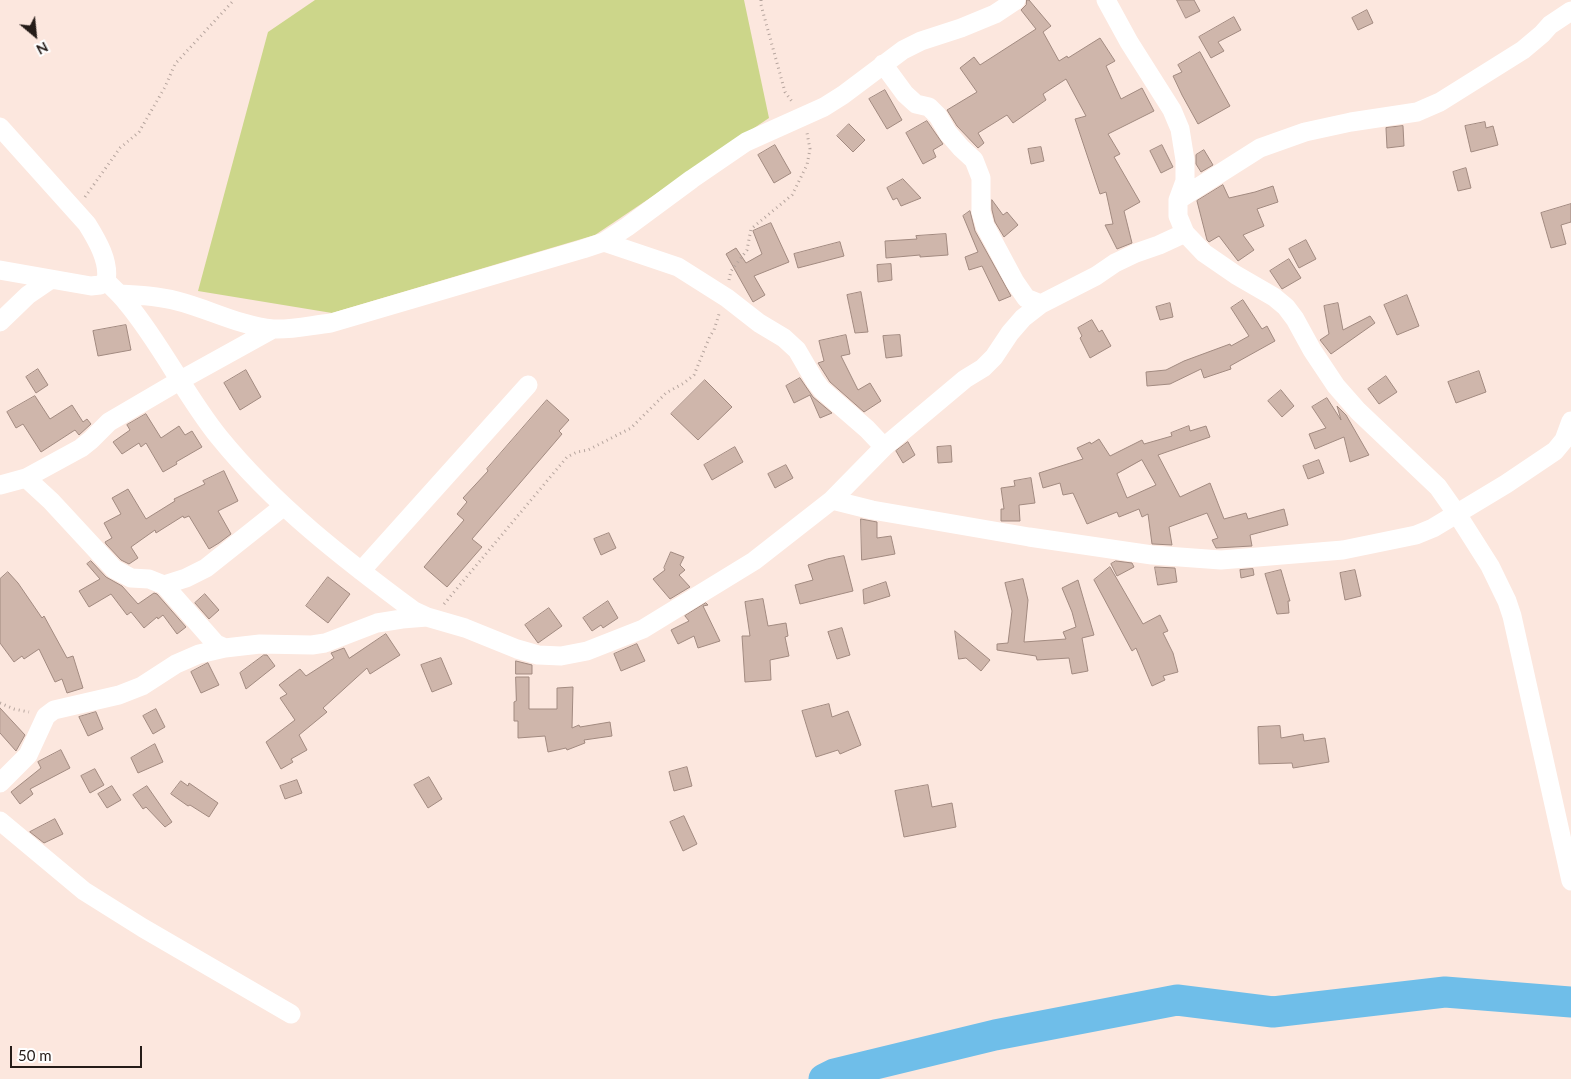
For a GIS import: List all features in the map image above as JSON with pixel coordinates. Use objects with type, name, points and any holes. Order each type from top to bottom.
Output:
[{"type":"street","points":[[119,294],[150,296],[177,301],[246,324],[273,329],[293,328],[331,323],[583,250],[604,242],[746,142],[824,107],[903,50],[921,41],[995,14],[1016,0]]},
{"type":"street","points":[[1106,0],[1129,42],[1172,110],[1180,128],[1185,160],[1185,181],[1178,200],[1178,216],[1184,233],[1204,253],[1236,275],[1274,297],[1286,307],[1336,386],[1358,411],[1438,487],[1490,566],[1504,594],[1512,616],[1571,881]]},
{"type":"street","points":[[1178,200],[1260,148],[1306,132],[1352,122],[1417,112],[1440,102],[1523,50],[1550,25],[1571,11]]},
{"type":"street","points":[[883,64],[905,94],[916,104],[929,108],[938,116],[948,133],[974,160],[981,178],[981,212],[985,226],[1026,298],[1041,304]]},
{"type":"street","points":[[0,126],[78,214],[95,236],[107,267],[106,282]]},
{"type":"street","points":[[106,282],[127,302],[158,346],[179,381],[219,437],[259,482],[318,537],[414,611],[426,618],[465,628],[517,650],[538,655],[561,656],[587,651],[643,629],[754,561],[832,500],[884,447],[965,379],[984,368],[1023,318],[1041,304],[1136,253],[1160,245],[1184,233]]},
{"type":"street","points":[[604,242],[678,267],[727,298],[759,323],[784,338],[797,350],[822,390],[867,429],[884,447]]},
{"type":"street","points":[[0,270],[90,286],[106,282]]},
{"type":"street","points":[[0,322],[28,295],[50,280]]},
{"type":"street","points":[[0,485],[26,478],[82,448],[109,422],[273,329]]},
{"type":"street","points":[[361,571],[528,385]]},
{"type":"street","points":[[832,500],[872,510],[1028,537],[1152,555],[1221,560],[1343,550],[1416,535],[1433,528],[1555,451],[1564,440],[1571,421]]},
{"type":"street","points":[[26,478],[51,501],[114,569],[131,578],[149,579],[164,585],[216,644],[225,648]]},
{"type":"street","points":[[164,585],[186,578],[206,568],[284,506]]},
{"type":"street","points":[[0,783],[28,755],[46,716],[54,710],[119,695],[142,686],[176,664],[199,654],[225,648],[260,644],[312,646],[325,643],[377,623],[426,618]]},
{"type":"street","points":[[0,821],[84,891],[143,928],[291,1014]]},
{"type":"path","points":[[78,214],[78,206],[120,148],[139,132],[165,86],[174,64],[234,0]]},
{"type":"path","points":[[443,605],[568,457],[576,452],[588,450],[631,428],[666,392],[684,383],[694,375],[727,298],[731,270],[747,250],[751,229],[792,195],[807,165],[810,149],[803,117],[785,92],[760,5],[761,0]]},
{"type":"path","points":[[0,703],[14,709],[32,713],[54,710]]},
{"type":"green space","points":[[315,0],[744,0],[769,118],[595,235],[332,313],[198,291],[268,32]]},
{"type":"building","points":[[1027,0],[1051,26],[1043,32],[1059,61],[1067,56],[1068,58],[1100,38],[1115,61],[1106,66],[1121,99],[1142,88],[1154,111],[1108,134],[1120,154],[1114,157],[1140,202],[1124,211],[1132,243],[1117,249],[1105,225],[1113,224],[1106,192],[1100,194],[1075,119],[1086,116],[1066,79],[1043,94],[1046,100],[1013,123],[1007,115],[978,133],[984,143],[978,148],[957,126],[947,110],[977,92],[960,68],[974,57],[980,65],[1036,29],[1021,10],[1026,5]]},
{"type":"building","points":[[1177,0],[1194,0],[1200,11],[1186,18]]},
{"type":"building","points":[[1367,10],[1373,23],[1358,30],[1352,18]]},
{"type":"building","points":[[1234,17],[1241,30],[1218,42],[1224,51],[1211,58],[1199,37]]},
{"type":"building","points":[[1200,52],[1230,106],[1198,124],[1173,76],[1182,72],[1178,65]]},
{"type":"building","points":[[885,90],[902,120],[887,129],[869,99]]},
{"type":"building","points":[[927,121],[943,144],[933,150],[936,157],[923,164],[906,133]]},
{"type":"building","points":[[1485,122],[1486,128],[1493,126],[1498,145],[1471,152],[1465,126]]},
{"type":"building","points":[[849,124],[865,140],[853,152],[837,136]]},
{"type":"building","points":[[1403,126],[1404,146],[1387,148],[1386,128]]},
{"type":"building","points":[[775,145],[791,173],[774,183],[758,155]]},
{"type":"building","points":[[1162,145],[1173,167],[1161,173],[1150,151]]},
{"type":"building","points":[[1041,147],[1044,161],[1031,164],[1028,149]]},
{"type":"building","points":[[1204,150],[1213,165],[1201,172],[1196,164],[1196,155]]},
{"type":"building","points":[[1466,168],[1471,188],[1458,191],[1453,172]]},
{"type":"building","points":[[903,179],[921,198],[901,206],[897,198],[893,200],[887,188]]},
{"type":"building","points":[[1223,185],[1229,198],[1273,186],[1278,202],[1257,209],[1264,226],[1243,235],[1254,250],[1238,261],[1219,236],[1209,242],[1207,240],[1197,201]]},
{"type":"building","points":[[992,200],[1003,215],[1007,212],[1018,225],[1004,237],[995,222]]},
{"type":"building","points":[[1571,204],[1571,222],[1561,225],[1566,244],[1551,248],[1541,213]]},
{"type":"building","points":[[970,211],[975,231],[1011,296],[999,301],[982,266],[969,270],[965,257],[978,252],[963,216]]},
{"type":"building","points":[[771,223],[789,262],[754,276],[765,295],[753,302],[726,254],[736,248],[746,263],[762,254],[753,231]]},
{"type":"building","points":[[946,234],[948,255],[886,258],[885,241],[917,239],[916,236]]},
{"type":"building","points":[[1306,240],[1316,259],[1299,268],[1289,249]]},
{"type":"building","points":[[840,242],[844,256],[798,268],[794,254]]},
{"type":"building","points":[[1289,259],[1301,278],[1282,289],[1270,271]]},
{"type":"building","points":[[891,264],[892,280],[878,282],[877,265]]},
{"type":"building","points":[[861,292],[868,332],[855,333],[847,295]]},
{"type":"building","points":[[1407,295],[1419,326],[1397,335],[1384,305]]},
{"type":"building","points":[[1243,300],[1262,329],[1267,326],[1275,341],[1230,366],[1231,369],[1204,378],[1201,369],[1170,384],[1147,386],[1146,372],[1166,370],[1184,361],[1230,344],[1231,346],[1249,336],[1231,308]]},
{"type":"building","points":[[1170,303],[1173,317],[1160,320],[1156,307]]},
{"type":"building","points":[[1338,303],[1343,330],[1370,316],[1375,323],[1331,354],[1320,340],[1329,334],[1324,306]]},
{"type":"building","points":[[1092,320],[1099,332],[1102,330],[1111,346],[1090,358],[1080,338],[1082,336],[1078,328]]},
{"type":"building","points":[[126,325],[131,350],[98,356],[93,331]]},
{"type":"building","points":[[846,335],[850,354],[841,356],[858,390],[870,383],[881,401],[864,412],[830,382],[818,363],[824,361],[819,341]]},
{"type":"building","points":[[900,335],[902,356],[886,358],[883,336]]},
{"type":"building","points":[[38,369],[48,385],[36,393],[26,377]]},
{"type":"building","points":[[246,370],[261,397],[240,410],[224,383]]},
{"type":"building","points":[[1479,371],[1486,392],[1456,403],[1448,382]]},
{"type":"building","points":[[1386,376],[1397,392],[1379,404],[1368,389]]},
{"type":"building","points":[[800,378],[813,397],[832,413],[820,418],[810,395],[794,403],[786,386]]},
{"type":"building","points":[[705,380],[732,407],[698,440],[671,414]]},
{"type":"building","points":[[1281,390],[1294,406],[1282,417],[1268,401]]},
{"type":"building","points":[[35,396],[50,419],[72,405],[83,422],[87,419],[91,424],[79,435],[75,430],[41,452],[23,424],[16,428],[7,412]]},
{"type":"building","points":[[1327,398],[1341,420],[1337,406],[1346,415],[1369,455],[1350,462],[1344,437],[1315,449],[1309,434],[1326,428],[1312,407]]},
{"type":"building","points":[[547,400],[569,420],[559,431],[562,434],[472,539],[482,547],[447,587],[424,567],[464,520],[457,514],[467,502],[463,498]]},
{"type":"building","points":[[146,414],[161,438],[179,426],[185,435],[192,431],[202,447],[163,472],[146,443],[141,447],[139,443],[122,454],[113,442],[130,430],[127,425]]},
{"type":"building","points":[[1189,426],[1190,431],[1206,426],[1210,437],[1158,455],[1180,497],[1210,483],[1224,519],[1246,513],[1248,519],[1284,509],[1288,525],[1250,535],[1252,546],[1216,548],[1212,540],[1218,538],[1207,513],[1169,527],[1172,545],[1152,544],[1148,514],[1142,517],[1139,509],[1119,517],[1117,512],[1087,524],[1073,493],[1063,495],[1060,483],[1043,488],[1039,473],[1083,459],[1077,448],[1090,442],[1091,444],[1099,439],[1110,456],[1142,440],[1144,444],[1172,436],[1171,433]],"holes":[[[1142,460],[1156,485],[1127,498],[1117,474]]]},
{"type":"building","points":[[908,442],[915,455],[903,463],[896,451]]},
{"type":"building","points":[[951,446],[952,462],[938,463],[937,447]]},
{"type":"building","points":[[735,447],[743,462],[712,480],[704,465]]},
{"type":"building","points":[[1319,460],[1324,473],[1308,479],[1303,466]]},
{"type":"building","points":[[786,465],[793,478],[775,488],[768,474]]},
{"type":"building","points":[[224,471],[238,501],[218,511],[231,534],[219,543],[209,549],[189,516],[184,518],[183,516],[156,533],[155,530],[131,547],[138,558],[129,564],[121,560],[106,544],[105,542],[112,538],[104,523],[121,514],[112,498],[128,489],[146,519],[175,501],[174,499],[205,484],[203,481]]},
{"type":"building","points":[[1031,478],[1035,503],[1019,505],[1020,521],[1001,521],[1001,509],[1004,509],[1001,488],[1015,486],[1014,481]]},
{"type":"building","points":[[861,519],[877,522],[877,538],[891,536],[895,554],[862,560]]},
{"type":"building","points":[[609,533],[616,548],[601,555],[594,539]]},
{"type":"building","points":[[671,552],[684,557],[680,565],[685,570],[679,575],[690,587],[670,599],[653,579],[665,570],[664,568]]},
{"type":"building","points":[[844,556],[853,591],[800,604],[795,585],[813,580],[808,565]]},
{"type":"building","points":[[91,561],[106,577],[122,586],[138,604],[154,593],[157,594],[186,627],[177,634],[163,615],[158,619],[157,617],[144,628],[131,612],[127,615],[111,594],[89,607],[79,591],[100,579],[87,564]]},
{"type":"building","points":[[1116,561],[1132,563],[1134,567],[1117,576],[1111,564]]},
{"type":"building","points":[[1110,567],[1143,624],[1160,615],[1168,631],[1163,633],[1173,653],[1178,672],[1163,676],[1165,680],[1152,686],[1136,648],[1132,651],[1094,580]]},
{"type":"building","points":[[1155,567],[1175,568],[1177,582],[1158,585]]},
{"type":"building","points":[[1253,569],[1254,575],[1241,578],[1240,570]]},
{"type":"building","points":[[1281,570],[1290,601],[1288,601],[1289,613],[1277,614],[1265,574]]},
{"type":"building","points":[[1355,570],[1361,596],[1345,600],[1340,573]]},
{"type":"building","points":[[8,572],[18,583],[42,618],[44,616],[67,658],[73,656],[83,688],[67,693],[62,679],[55,682],[39,649],[24,659],[22,656],[14,662],[0,643],[0,579]]},
{"type":"building","points":[[328,577],[350,594],[328,623],[306,606]]},
{"type":"building","points":[[1023,579],[1028,600],[1024,642],[1066,639],[1063,632],[1076,627],[1062,588],[1078,580],[1094,635],[1082,638],[1088,671],[1072,674],[1069,658],[1037,660],[1036,656],[997,650],[997,644],[1008,643],[1012,611],[1005,583]]},
{"type":"building","points":[[886,582],[890,596],[864,604],[863,590]]},
{"type":"building","points":[[205,594],[219,610],[209,619],[195,603]]},
{"type":"building","points":[[763,599],[768,626],[786,623],[788,636],[785,637],[789,656],[770,660],[771,680],[745,682],[742,636],[750,636],[745,602]]},
{"type":"building","points":[[608,601],[618,618],[603,628],[601,625],[592,631],[583,618]]},
{"type":"building","points":[[706,603],[708,605],[703,606],[720,641],[698,648],[694,636],[678,644],[671,630],[689,621],[685,616]]},
{"type":"building","points":[[549,608],[562,626],[538,643],[525,625]]},
{"type":"building","points":[[842,628],[850,655],[837,659],[828,632]]},
{"type":"building","points":[[955,631],[990,660],[981,671],[966,658],[959,659]]},
{"type":"building","points":[[386,634],[400,655],[370,674],[367,668],[323,708],[327,712],[299,735],[307,750],[291,759],[293,762],[281,769],[266,742],[295,720],[280,698],[287,694],[279,685],[300,669],[306,676],[334,658],[331,653],[344,648],[349,658]]},
{"type":"building","points":[[637,644],[645,661],[621,671],[614,654]]},
{"type":"building","points":[[264,655],[267,655],[275,666],[246,689],[240,673]]},
{"type":"building","points":[[441,658],[452,684],[432,692],[421,665]]},
{"type":"building","points":[[516,661],[532,665],[532,674],[516,674]]},
{"type":"building","points":[[208,663],[219,685],[201,693],[191,672]]},
{"type":"building","points":[[516,677],[529,677],[529,709],[557,709],[557,688],[573,687],[572,728],[579,725],[580,727],[610,722],[612,736],[584,740],[585,743],[567,750],[566,748],[548,752],[545,736],[518,738],[518,721],[514,721]]},
{"type":"building","points":[[829,704],[832,717],[848,711],[861,745],[840,754],[838,750],[816,757],[802,711]]},
{"type":"building","points":[[0,708],[25,735],[16,751],[0,733]]},
{"type":"building","points":[[156,709],[165,727],[153,734],[143,716]]},
{"type":"building","points":[[96,712],[103,729],[88,736],[79,717]]},
{"type":"building","points":[[1280,726],[1281,738],[1303,734],[1304,741],[1325,738],[1329,762],[1293,768],[1292,763],[1259,764],[1258,727]]},
{"type":"building","points":[[155,744],[163,762],[138,773],[131,758]]},
{"type":"building","points":[[61,750],[70,768],[30,789],[33,794],[20,804],[11,792],[41,768],[38,762]]},
{"type":"building","points":[[687,767],[692,786],[674,791],[669,772]]},
{"type":"building","points":[[95,769],[104,785],[90,793],[81,776]]},
{"type":"building","points":[[429,777],[442,799],[428,808],[414,785]]},
{"type":"building","points":[[297,780],[302,793],[285,799],[280,786]]},
{"type":"building","points":[[181,781],[188,786],[189,783],[218,803],[209,817],[171,794]]},
{"type":"building","points":[[928,785],[932,807],[952,803],[956,827],[904,837],[895,791]]},
{"type":"building","points":[[112,786],[121,800],[107,808],[98,794]]},
{"type":"building","points":[[147,786],[172,822],[165,827],[146,807],[143,809],[133,795]]},
{"type":"building","points":[[684,816],[697,844],[683,851],[670,822]]},
{"type":"building","points":[[55,819],[63,834],[44,843],[30,832]]},
{"type":"waterway","points":[[824,1079],[834,1074],[995,1035],[1177,1000],[1273,1012],[1445,992],[1571,1002]]}]
